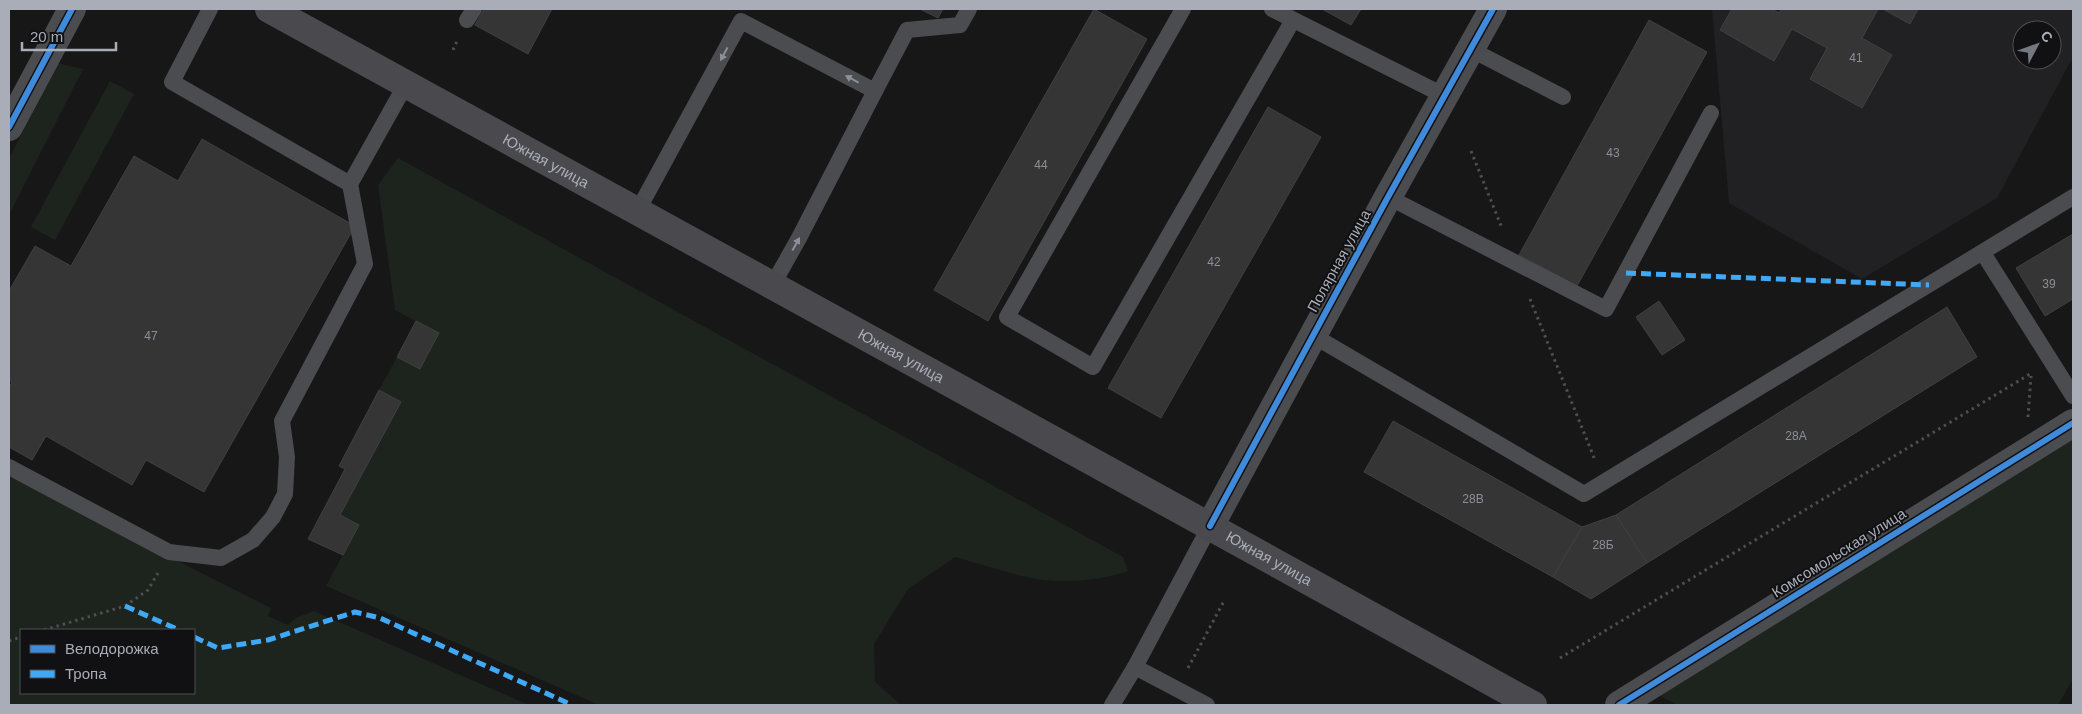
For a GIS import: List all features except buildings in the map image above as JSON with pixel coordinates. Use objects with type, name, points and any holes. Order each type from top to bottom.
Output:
[{"type":"main road","name":"Южная улица","points":[[269,9],[1533,705]]},
{"type":"street","points":[[9,127],[72,9]]},
{"type":"street","name":"Полярная улица","points":[[1210,526],[1312,335],[1493,9]]},
{"type":"street","name":"Комсомольская улица","points":[[1619,705],[2073,423]]},
{"type":"lane","points":[[210,9],[172,82],[350,184]]},
{"type":"lane","points":[[772,286],[800,238],[907,30],[960,25],[969,9]]},
{"type":"lane","points":[[1183,9],[1007,317],[1093,368],[1293,20]]},
{"type":"lane","points":[[1272,9],[1444,95]]},
{"type":"lane","points":[[637,212],[745,15],[875,92]]},
{"type":"lane","points":[[1470,50],[1563,97]]},
{"type":"lane","points":[[9,468],[169,552],[221,558],[253,540],[272,517],[285,494],[288,457],[282,421],[364,264],[350,184],[406,84]]},
{"type":"lane","points":[[1388,197],[1606,309],[1711,113]]},
{"type":"lane","points":[[1312,335],[1584,494],[2073,197]]},
{"type":"lane","points":[[1982,253],[2073,396]]},
{"type":"lane","points":[[1112,705],[1135,668],[1210,526]]},
{"type":"lane","points":[[1135,668],[1206,705]]},
{"type":"path","points":[[1471,151],[1604,481]]},
{"type":"path","points":[[1560,658],[2051,361]]},
{"type":"path","points":[[47,629],[125,606],[148,590],[169,552]]},
{"type":"path","points":[[1177,689],[1224,601]]},
{"type":"shaded area","points":[[1712,9],[2073,9],[2073,57],[1997,198],[1862,279],[1729,203]]},
{"type":"shaded area","points":[[57,63],[83,69],[9,215],[9,159]]},
{"type":"shaded area","points":[[110,81],[134,94],[55,240],[31,227]]},
{"type":"shaded area","points":[[398,158],[1123,557],[1128,571],[1093,579],[1056,581],[1019,575],[955,557],[908,589],[874,644],[875,682],[901,705],[599,705],[326,586],[359,525],[340,515],[401,402],[379,390],[397,357],[420,369],[439,334],[395,310],[378,185]]},
{"type":"shaded area","points":[[2073,435],[2073,679],[2058,705],[1677,705],[1655,693]]},
{"type":"shaded area","points":[[9,476],[271,608],[268,616],[288,625],[296,618],[314,611],[529,705],[9,705]]},
{"type":"marked path","points":[[1626,273],[1929,285]]},
{"type":"marked path","points":[[125,606],[177,629]]},
{"type":"marked path","points":[[195,637],[218,648],[268,640],[355,612],[380,618],[572,705]]},
{"type":"cycle path","points":[[9,127],[72,9]]},
{"type":"cycle path","points":[[1210,526],[1388,197],[1493,9]]},
{"type":"cycle path","points":[[1619,705],[2073,423]]}]
